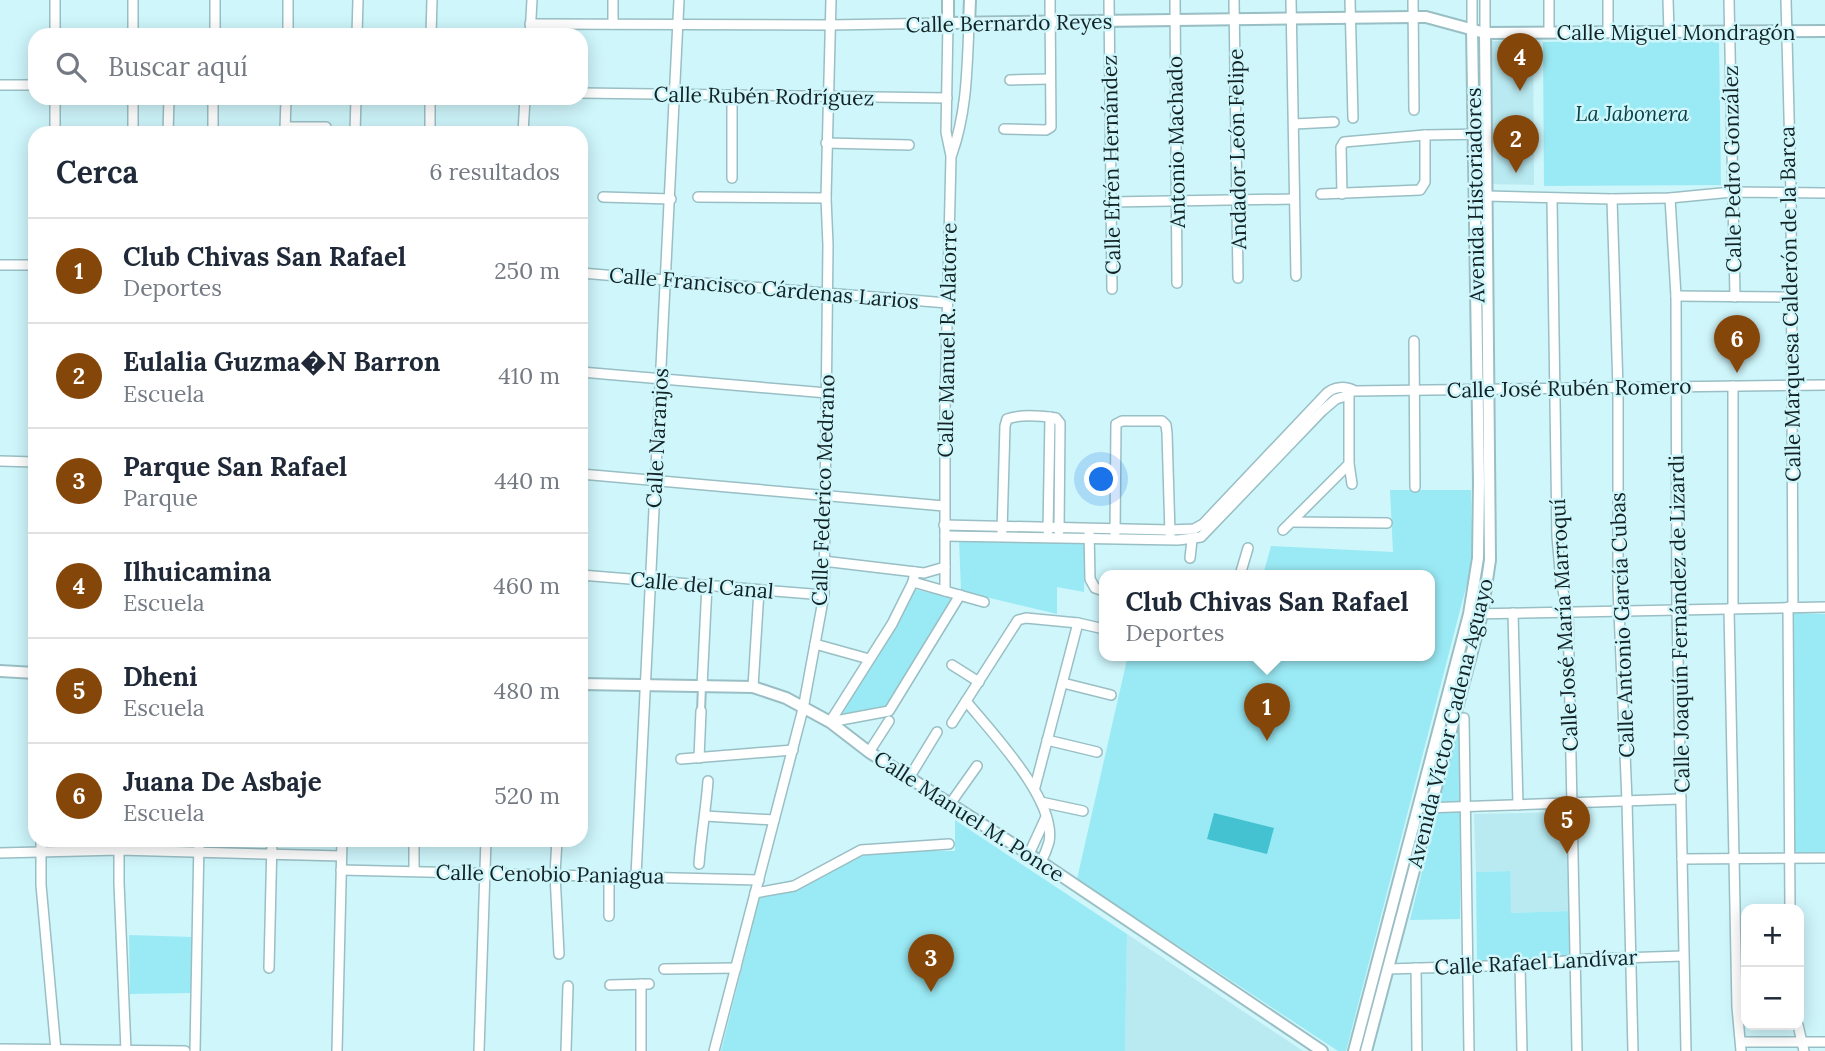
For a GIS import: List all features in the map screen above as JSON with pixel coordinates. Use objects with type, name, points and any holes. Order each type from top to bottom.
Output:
[{"type":"street","points":[[55,0],[55,28]]},
{"type":"street","points":[[133,0],[133,28]]},
{"type":"street","points":[[215,0],[215,28]]},
{"type":"street","points":[[288,0],[288,28]]},
{"type":"street","points":[[357,28],[358,0]]},
{"type":"street","points":[[431,28],[432,0]]},
{"type":"street","points":[[530,28],[532,0]]},
{"type":"street","points":[[613,0],[613,24]]},
{"type":"street","name":"Calle Naranjos","points":[[636,876],[679,0]]},
{"type":"street","name":"Calle Federico Medrano","points":[[714,1051],[803,709],[824,596],[827,97],[831,0]]},
{"type":"street","name":"Calle Manuel R. Alatorre","points":[[945,591],[944,506],[951,156],[946,132],[948,0]]},
{"type":"street","name":"Calle Manuel R. Alatorre","points":[[951,156],[960,132],[966,99],[970,0]]},
{"type":"street","points":[[1004,129],[1050,129],[1050,0]]},
{"type":"street","name":"Calle Efrén Hernández","points":[[1109,0],[1112,289]]},
{"type":"street","name":"Antonio Machado","points":[[1175,0],[1177,283]]},
{"type":"street","name":"Andador León Felipe","points":[[1234,0],[1238,278]]},
{"type":"street","points":[[1292,0],[1296,276]]},
{"type":"street","points":[[1350,0],[1353,118]]},
{"type":"street","points":[[1413,0],[1415,110]]},
{"type":"street","name":"Avenida Historiadores","points":[[1472,0],[1480,134],[1487,195],[1484,389]]},
{"type":"street","name":"Avenida Historiadores","points":[[1484,389],[1480,134],[1485,0]]},
{"type":"street","points":[[1549,0],[1549,32]]},
{"type":"street","points":[[1608,0],[1608,32]]},
{"type":"street","points":[[1668,0],[1669,32]]},
{"type":"street","name":"Calle Pedro González","points":[[1729,0],[1735,297]]},
{"type":"street","name":"Calle Marquesa Calderón de la Barca","points":[[1786,0],[1791,192],[1790,904]]},
{"type":"street","name":"Calle Bernardo Reyes","points":[[530,24],[969,24],[1426,17],[1485,33]]},
{"type":"street","name":"Calle Miguel Mondragón","points":[[1485,33],[1825,31]]},
{"type":"street","points":[[1010,80],[1050,79]]},
{"type":"street","points":[[0,85],[28,85]]},
{"type":"street","name":"Calle Rubén Rodríguez","points":[[588,93],[947,98]]},
{"type":"street","points":[[732,96],[733,178]]},
{"type":"street","points":[[55,105],[55,126]]},
{"type":"street","points":[[133,105],[133,126]]},
{"type":"street","points":[[168,126],[169,105]]},
{"type":"street","points":[[213,105],[213,126]]},
{"type":"street","points":[[286,105],[286,126]]},
{"type":"street","points":[[355,126],[356,105]]},
{"type":"street","points":[[430,105],[430,126]]},
{"type":"street","points":[[523,126],[525,105]]},
{"type":"street","points":[[1294,124],[1334,122]]},
{"type":"street","points":[[1342,194],[1341,147],[1344,142],[1425,135],[1480,134]]},
{"type":"street","points":[[1321,194],[1418,191],[1426,182],[1425,135]]},
{"type":"street","points":[[827,143],[909,145]]},
{"type":"street","points":[[1487,195],[1612,199],[1670,198],[1732,192],[1825,193]]},
{"type":"street","points":[[603,197],[671,199]]},
{"type":"street","points":[[698,197],[826,198]]},
{"type":"street","name":"Calle Joaquín Fernández de Lizardi","points":[[1670,198],[1676,296],[1678,610],[1686,1051]]},
{"type":"street","points":[[1111,202],[1294,199]]},
{"type":"street","name":"Calle José María Marroquí","points":[[1552,199],[1557,536],[1561,582],[1568,612],[1577,1051]]},
{"type":"street","name":"Calle Antonio García Cubas","points":[[1612,199],[1618,388],[1618,587],[1628,801],[1633,1051]]},
{"type":"street","points":[[0,265],[28,265]]},
{"type":"street","name":"Calle Francisco Cárdenas Larios","points":[[588,274],[947,303]]},
{"type":"street","points":[[1676,296],[1790,297]]},
{"type":"street","points":[[1414,341],[1415,487]]},
{"type":"street","points":[[588,373],[827,393]]},
{"type":"street","name":"Calle José Rubén Romero","points":[[1351,391],[1825,385]]},
{"type":"street","points":[[1733,386],[1733,860],[1737,1007],[1741,1047],[1803,1047],[1825,1042]]},
{"type":"street","points":[[944,525],[1002,525],[1054,531],[1170,535],[1192,540],[1201,537],[1319,408],[1332,389],[1351,391],[1349,464],[1352,484]]},
{"type":"street","name":"Avenida Víctor Cadena Aguayo","points":[[1366,1051],[1482,614],[1490,560],[1484,389]]},
{"type":"street","name":"Avenida Víctor Cadena Aguayo","points":[[1354,1051],[1469,614],[1478,558],[1484,389]]},
{"type":"street","points":[[1170,535],[1203,524],[1319,408]]},
{"type":"street","points":[[1002,536],[1005,422],[1013,417],[1050,417],[1059,420],[1061,426],[1054,531]]},
{"type":"street","points":[[1115,533],[1116,424],[1122,421],[1162,421],[1166,425],[1167,433],[1170,535]]},
{"type":"street","points":[[0,461],[28,462]]},
{"type":"street","points":[[1283,530],[1349,464]]},
{"type":"street","points":[[588,475],[944,506]]},
{"type":"street","points":[[1293,522],[1387,523]]},
{"type":"street","points":[[945,536],[1002,536],[1054,531]]},
{"type":"street","points":[[1089,532],[1090,583],[1099,589]]},
{"type":"street","points":[[1190,558],[1192,540]]},
{"type":"street","points":[[1241,570],[1248,548]]},
{"type":"street","points":[[823,561],[914,577],[945,591],[984,602]]},
{"type":"street","points":[[914,577],[945,567]]},
{"type":"street","name":"Calle del Canal","points":[[588,576],[824,596]]},
{"type":"street","points":[[830,722],[892,624],[914,577]]},
{"type":"street","points":[[699,758],[707,585]]},
{"type":"street","points":[[753,687],[759,590]]},
{"type":"street","points":[[830,722],[889,711],[960,596]]},
{"type":"street","points":[[1469,614],[1825,607]]},
{"type":"street","points":[[1513,613],[1518,805]]},
{"type":"street","points":[[951,723],[1018,620],[1026,618],[1078,623],[1099,628]]},
{"type":"street","points":[[1035,787],[1078,623]]},
{"type":"street","points":[[815,644],[869,659]]},
{"type":"street","points":[[952,665],[979,682]]},
{"type":"street","points":[[0,671],[28,673]]},
{"type":"street","points":[[1063,683],[1111,695]]},
{"type":"street","name":"Calle Manuel M. Ponce","points":[[588,684],[753,687],[779,695],[830,722],[869,752],[1029,854],[1322,1051]]},
{"type":"street","points":[[966,701],[1035,787],[1046,817],[1049,841],[1041,862]]},
{"type":"street","points":[[1464,718],[1469,1051]]},
{"type":"street","points":[[869,752],[889,721]]},
{"type":"street","points":[[909,778],[937,732]]},
{"type":"street","points":[[1047,740],[1097,752]]},
{"type":"street","points":[[681,759],[793,750]]},
{"type":"street","points":[[950,804],[977,766]]},
{"type":"street","points":[[699,864],[701,825],[705,816],[708,781]]},
{"type":"street","points":[[1418,808],[1681,799]]},
{"type":"street","points":[[1041,802],[1083,811]]},
{"type":"street","points":[[705,816],[774,820]]},
{"type":"street","points":[[1029,854],[1046,817]]},
{"type":"street","points":[[755,893],[801,883],[861,850],[949,844]]},
{"type":"street","points":[[41,847],[41,885],[56,1050]]},
{"type":"street","points":[[0,853],[97,847]]},
{"type":"street","points":[[119,847],[126,1051]]},
{"type":"street","points":[[142,847],[198,852],[341,856]]},
{"type":"street","points":[[195,1051],[198,847]]},
{"type":"street","points":[[269,968],[272,847]]},
{"type":"street","points":[[337,1051],[342,847]]},
{"type":"street","points":[[414,847],[414,871]]},
{"type":"street","points":[[479,1051],[486,847]]},
{"type":"street","points":[[557,847],[558,954]]},
{"type":"street","points":[[1682,859],[1825,858]]},
{"type":"street","name":"Calle Cenobio Paniagua","points":[[341,870],[759,880]]},
{"type":"street","points":[[609,876],[609,916]]},
{"type":"street","name":"Calle Rafael Landívar","points":[[1388,969],[1684,956]]},
{"type":"street","points":[[1520,965],[1522,1051]]},
{"type":"street","points":[[664,969],[736,968]]},
{"type":"street","points":[[1416,968],[1417,1051]]},
{"type":"street","points":[[610,985],[645,984],[641,1051]]},
{"type":"street","points":[[566,1051],[568,986]]},
{"type":"street","points":[[0,1049],[185,1051]]},
{"type":"shaded area","points":[[1487,41],[1533,41],[1534,185],[1489,184]]},
{"type":"shaded area","points":[[1567,812],[1569,911],[1510,913],[1509,871],[1476,872],[1474,814]]},
{"type":"shaded area","points":[[1214,813],[1274,828],[1267,854],[1207,839]]},
{"type":"shaded area","points":[[1127,934],[1303,1051],[1125,1051]]},
{"type":"green space","name":"La Jabonera","points":[[1719,40],[1721,185],[1544,186],[1543,42]]},
{"type":"green space","points":[[1390,490],[1471,490],[1472,564],[1346,1051],[1338,1051],[1077,879],[1127,661],[1435,661],[1435,570],[1264,570],[1271,546],[1393,552]]},
{"type":"green space","points":[[959,539],[1085,540],[1084,592],[1057,587],[1057,614],[961,591]]},
{"type":"green space","points":[[912,589],[955,598],[887,709],[840,718],[909,601]]},
{"type":"green space","points":[[1791,613],[1825,614],[1825,855],[1792,856]]},
{"type":"green space","points":[[1457,725],[1462,735],[1462,801],[1438,802]]},
{"type":"green space","points":[[1437,811],[1460,812],[1460,919],[1410,920]]},
{"type":"green space","points":[[955,820],[1127,934],[1125,1051],[721,1051],[760,896],[857,854],[880,851],[955,851]]},
{"type":"green space","points":[[1510,871],[1511,913],[1569,911],[1570,958],[1477,963],[1476,872]]},
{"type":"green space","points":[[129,935],[192,937],[191,993],[130,994]]},
{"type":"place","name":"Ilhuicamina","points":[[1520,91]]},
{"type":"place","name":"Eulalia Guzma�N Barron","points":[[1516,173]]},
{"type":"place","name":"Juana De Asbaje","points":[[1737,373]]},
{"type":"place","name":"Club Chivas San Rafael","points":[[1267,741]]},
{"type":"place","name":"Dheni","points":[[1567,854]]},
{"type":"place","name":"Parque San Rafael","points":[[931,992]]}]
